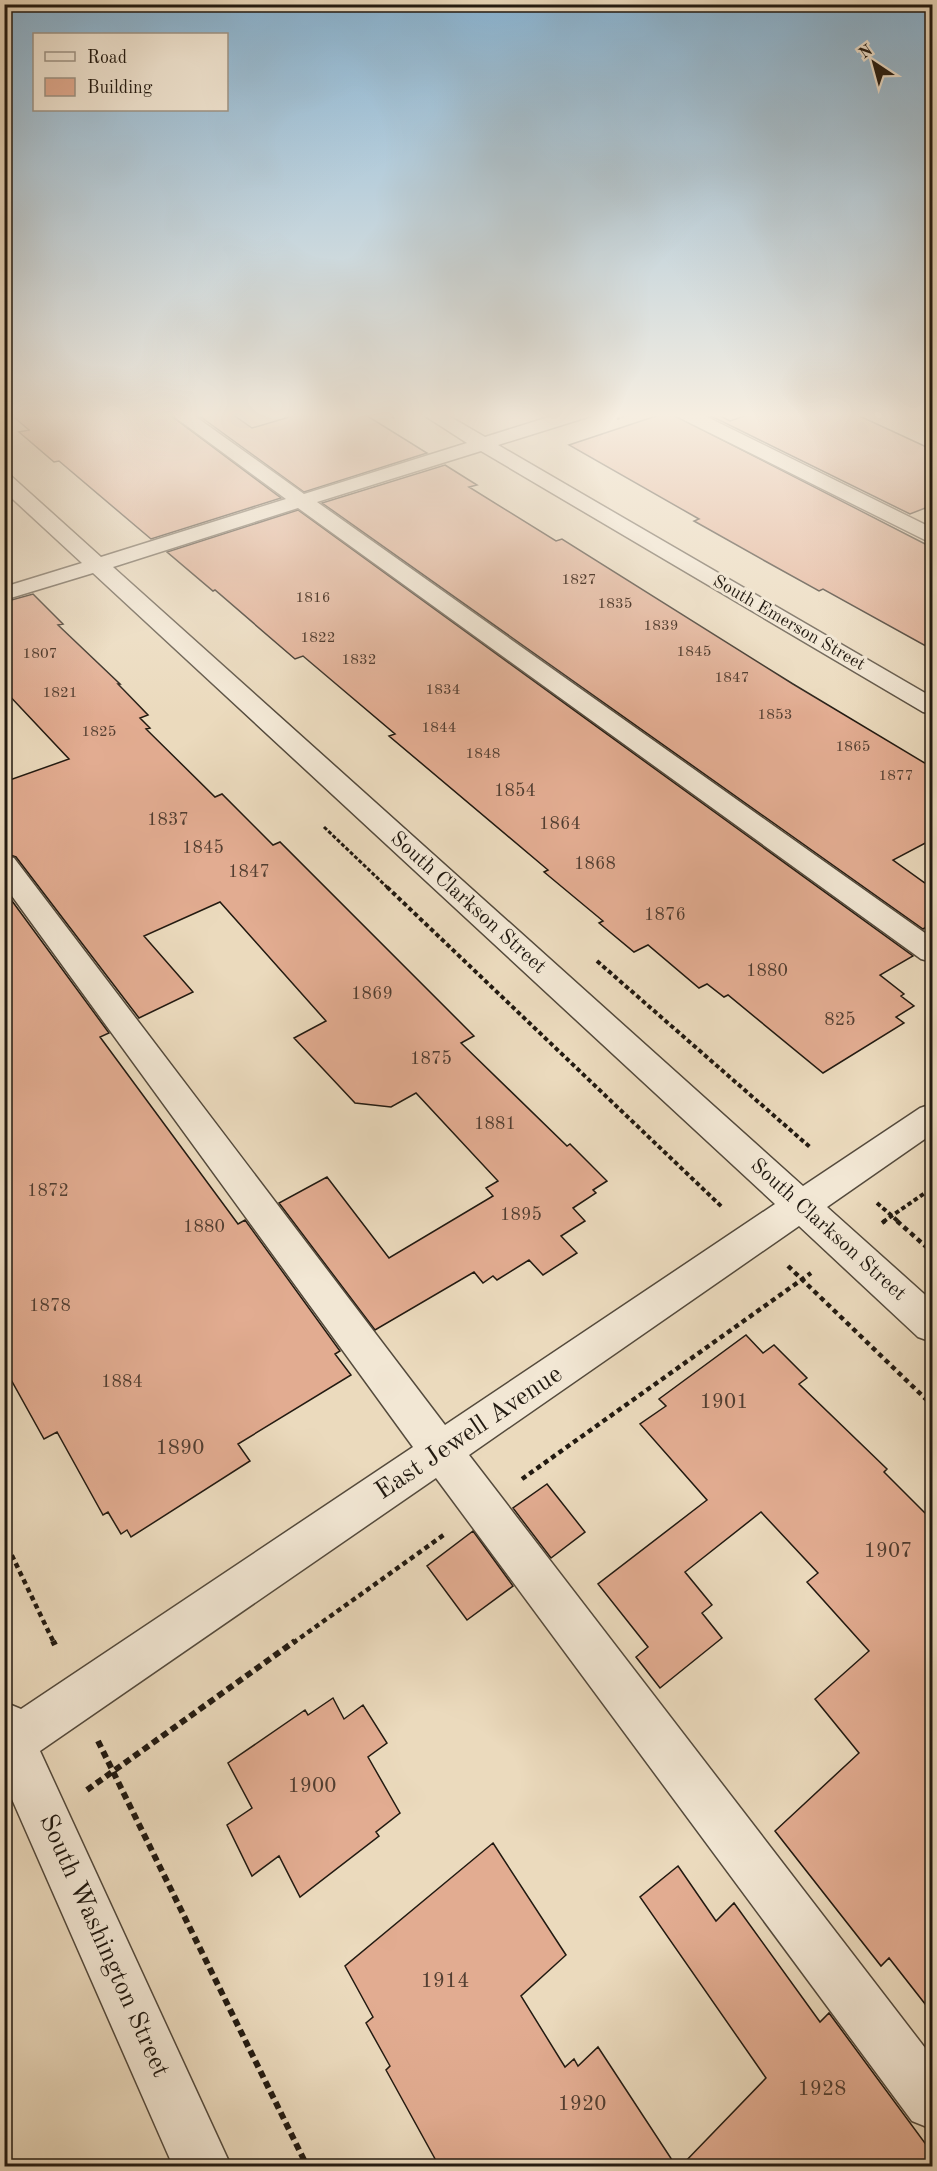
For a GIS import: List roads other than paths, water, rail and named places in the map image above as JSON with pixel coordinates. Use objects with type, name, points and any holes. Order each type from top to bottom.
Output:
[{"type":"street","name":"South Clarkson Street","points":[[41,513],[933,1325]]},
{"type":"street","points":[[4,594],[262,513]]},
{"type":"street","points":[[318,513],[933,952]]},
{"type":"street","name":"South Emerson Street","points":[[600,513],[933,707]]},
{"type":"street","points":[[887,513],[933,536]]},
{"type":"street","points":[[4,864],[441,1452],[933,2101]]},
{"type":"street","name":"East Jewell Avenue","points":[[7,1739],[441,1452],[933,1117]]},
{"type":"street","name":"South Washington Street","points":[[7,1739],[202,2166]]}]
